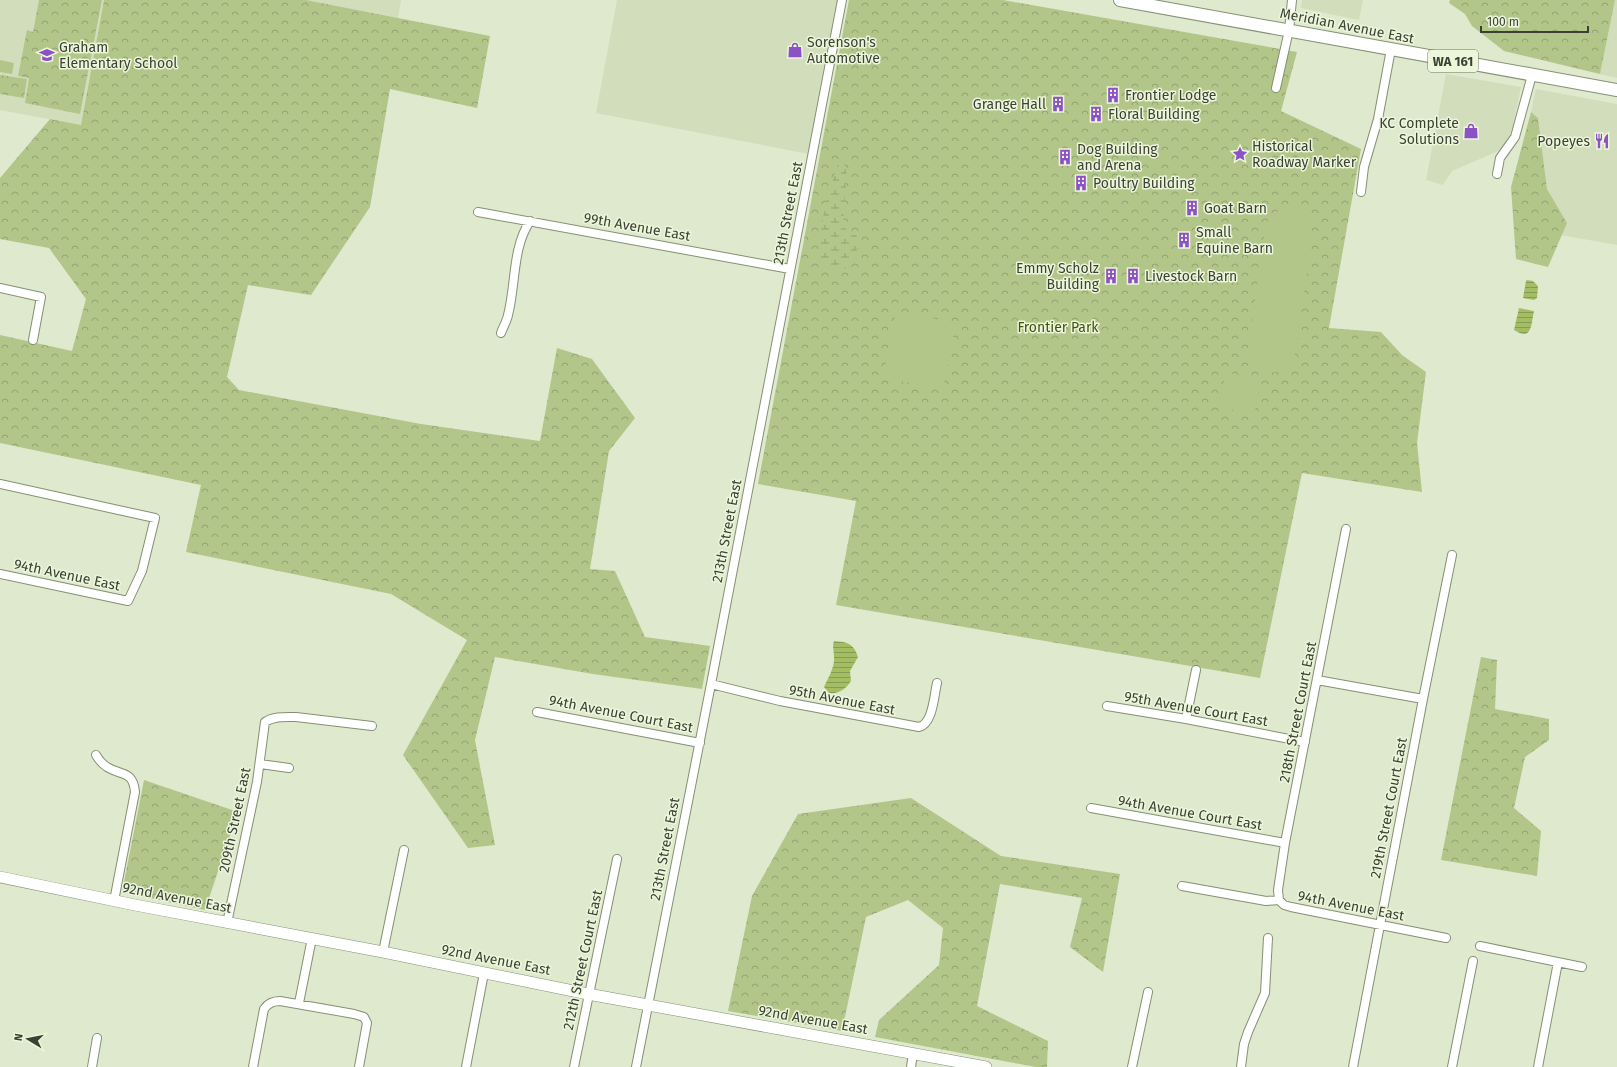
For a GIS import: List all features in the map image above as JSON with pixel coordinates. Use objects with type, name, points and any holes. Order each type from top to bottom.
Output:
[{"type":"main road","name":"Meridian Avenue East","points":[[1120,0],[1617,90]]},
{"type":"street","name":"213th Street East","points":[[636,1067],[700,743],[842,0]]},
{"type":"street","points":[[1276,88],[1289,30],[1292,0]]},
{"type":"street","points":[[1362,192],[1364,167],[1378,119],[1391,49]]},
{"type":"street","points":[[1497,174],[1500,158],[1510,145],[1517,131],[1532,75]]},
{"type":"street","name":"99th Avenue East","points":[[478,212],[790,268]]},
{"type":"street","points":[[501,332],[508,316],[520,244],[524,230],[530,221]]},
{"type":"street","points":[[0,288],[41,297],[33,340]]},
{"type":"street","name":"94th Avenue East","points":[[0,484],[155,518],[142,571],[128,601],[0,574]]},
{"type":"street","name":"218th Street Court East","points":[[1279,900],[1278,890],[1285,844],[1346,529]]},
{"type":"street","name":"219th Street Court East","points":[[1353,1067],[1452,555]]},
{"type":"street","points":[[1186,719],[1196,670]]},
{"type":"street","points":[[1317,680],[1423,699]]},
{"type":"street","name":"95th Avenue East","points":[[711,684],[780,701],[919,727],[922,726],[929,718],[937,683]]},
{"type":"street","name":"95th Avenue Court East","points":[[1107,706],[1186,719],[1305,742]]},
{"type":"street","name":"94th Avenue Court East","points":[[537,712],[700,743]]},
{"type":"street","name":"209th Street East","points":[[227,923],[260,764],[266,722],[283,716],[372,726]]},
{"type":"street","points":[[96,755],[105,766],[131,778],[134,784],[135,792],[114,901]]},
{"type":"street","points":[[260,764],[290,768]]},
{"type":"street","name":"94th Avenue Court East","points":[[1091,808],[1285,844]]},
{"type":"street","points":[[383,952],[404,850]]},
{"type":"street","name":"212th Street Court East","points":[[574,1067],[588,994],[592,987],[617,858]]},
{"type":"street","name":"92nd Avenue East","points":[[0,877],[114,901],[312,938],[588,994],[986,1067]]},
{"type":"street","name":"94th Avenue East","points":[[1182,886],[1266,901],[1279,900],[1284,905],[1291,907],[1446,938]]},
{"type":"street","points":[[299,1003],[312,938]]},
{"type":"street","points":[[1241,1067],[1244,1044],[1265,992],[1268,938]]},
{"type":"street","points":[[1480,946],[1582,967]]},
{"type":"street","points":[[1452,1067],[1473,961]]},
{"type":"street","points":[[1538,1067],[1558,962]]},
{"type":"street","points":[[466,1067],[484,972]]},
{"type":"street","points":[[1132,1067],[1148,992]]},
{"type":"street","points":[[253,1067],[264,1009],[268,1004],[276,1001],[299,1003],[361,1015],[366,1020],[366,1033],[359,1067]]},
{"type":"street","points":[[92,1067],[98,1038]]},
{"type":"street","points":[[911,1067],[913,1053]]},
{"type":"shaded area","name":"Graham Elementary School","points":[[0,0],[104,0],[81,125],[0,110]]},
{"type":"shaded area","points":[[306,0],[401,0],[398,18]]},
{"type":"shaded area","points":[[617,0],[839,0],[809,154],[596,113]]},
{"type":"shaded area","points":[[1302,0],[1363,0],[1359,20],[1301,8]]},
{"type":"shaded area","points":[[1615,0],[1617,0],[1617,78],[1600,74]]},
{"type":"shaded area","points":[[1446,74],[1521,87],[1513,126],[1507,143],[1496,152],[1452,171],[1443,185],[1426,180]]},
{"type":"shaded area","points":[[1536,89],[1617,104],[1617,245],[1561,235],[1567,223],[1547,189],[1538,118],[1531,112]]},
{"type":"shaded area","points":[[1527,280],[1533,281],[1538,286],[1537,298],[1534,300],[1523,298]]},
{"type":"shaded area","points":[[1519,308],[1534,311],[1530,330],[1524,334],[1514,330]]},
{"type":"shaded area","points":[[834,641],[850,644],[855,649],[858,657],[850,671],[851,681],[849,684],[839,692],[829,693],[824,687],[834,661]]},
{"type":"green space","name":"Graham Elementary School","points":[[39,0],[102,0],[80,114],[25,103],[29,78],[18,76],[27,30],[33,32]]},
{"type":"green space","points":[[104,0],[306,0],[490,36],[477,108],[390,89],[370,207],[311,295],[248,285],[227,377],[239,390],[421,424],[540,441],[557,348],[592,359],[635,418],[609,451],[590,569],[615,571],[645,637],[710,646],[702,689],[593,674],[495,657],[475,740],[495,845],[468,848],[403,755],[467,640],[391,594],[186,552],[201,485],[0,443],[0,335],[72,351],[86,299],[49,248],[0,239],[0,178],[50,119],[81,125]]},
{"type":"green space","name":"Frontier Park","points":[[849,0],[1003,0],[1297,52],[1281,111],[1361,149],[1329,328],[1381,332],[1402,355],[1426,372],[1417,443],[1422,492],[1302,473],[1260,678],[836,605],[856,501],[758,484]]},
{"type":"green space","points":[[1450,0],[1615,0],[1600,74],[1504,51],[1472,26],[1465,14],[1449,3]]},
{"type":"green space","points":[[0,60],[14,63],[12,74],[0,72]]},
{"type":"green space","points":[[0,75],[27,79],[24,98],[0,94]]},
{"type":"green space","points":[[1531,112],[1538,118],[1547,189],[1567,223],[1548,267],[1516,259],[1511,187]]},
{"type":"green space","points":[[839,162],[847,167],[843,227],[861,239],[854,258],[848,267],[836,271],[820,263],[819,252],[824,212]]},
{"type":"green space","points":[[1287,208],[1298,211],[1306,216],[1312,231],[1312,237],[1296,351],[1293,360],[1287,367],[1273,373],[1260,369],[1255,364],[1249,351],[1249,344],[1266,223],[1274,213]]},
{"type":"green space","points":[[896,311],[956,323],[943,389],[883,378]]},
{"type":"green space","points":[[1230,373],[1257,379],[1260,382],[1255,410],[1251,413],[1221,408],[1219,405],[1225,376]]},
{"type":"green space","points":[[1481,657],[1497,660],[1495,709],[1549,719],[1549,740],[1525,757],[1514,808],[1541,831],[1537,876],[1441,860]]},
{"type":"green space","points":[[144,780],[238,812],[205,910],[122,892]]},
{"type":"green space","points":[[911,798],[1001,856],[1120,874],[1103,972],[1070,947],[1082,898],[1000,884],[977,1006],[1048,1041],[1047,1067],[1036,1067],[875,1037],[879,1020],[939,965],[943,928],[908,900],[866,917],[842,1031],[728,1011],[752,896],[798,814]]},
{"type":"place","name":"Sorenson's Automotive","points":[[795,50]]},
{"type":"place","name":"Graham Elementary School","points":[[47,55]]},
{"type":"place","name":"Frontier Lodge","points":[[1113,95]]},
{"type":"place","name":"Grange Hall","points":[[1058,104]]},
{"type":"place","name":"Floral Building","points":[[1096,114]]},
{"type":"place","name":"KC Complete Solutions","points":[[1471,131]]},
{"type":"place","name":"Popeyes","points":[[1602,141]]},
{"type":"place","name":"Historical Roadway Marker","points":[[1240,154]]},
{"type":"place","name":"Dog Building and Arena","points":[[1065,157]]},
{"type":"place","name":"Poultry Building","points":[[1081,183]]},
{"type":"place","name":"Goat Barn","points":[[1192,208]]},
{"type":"place","name":"Small Equine Barn","points":[[1184,240]]},
{"type":"place","name":"Emmy Scholz Building","points":[[1111,276]]},
{"type":"place","name":"Livestock Barn","points":[[1133,276]]}]
